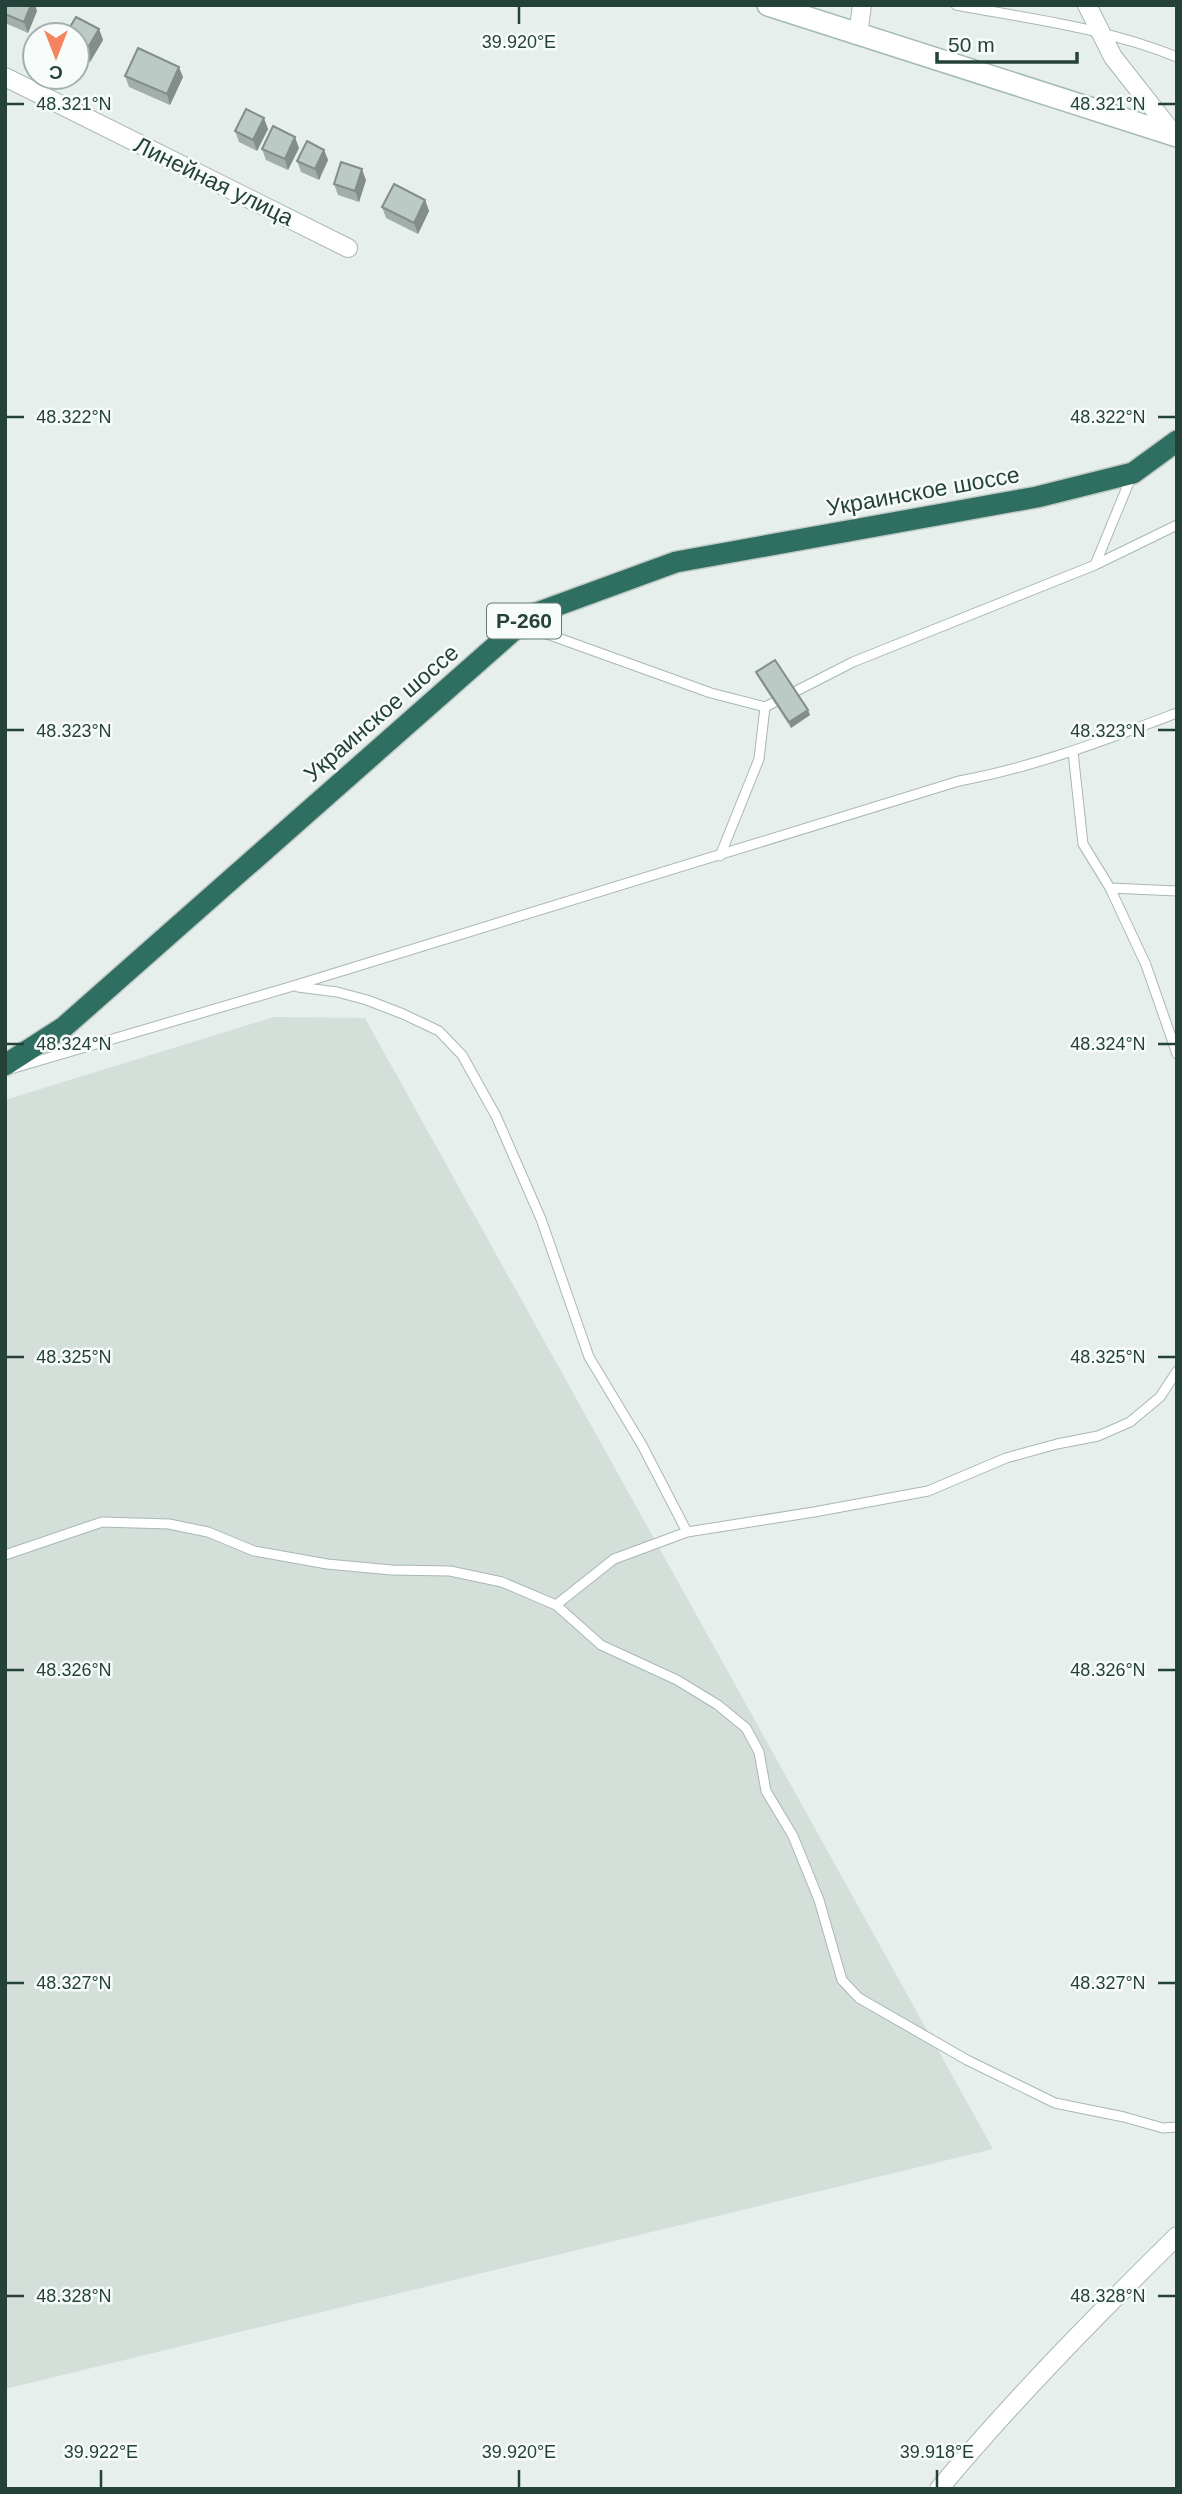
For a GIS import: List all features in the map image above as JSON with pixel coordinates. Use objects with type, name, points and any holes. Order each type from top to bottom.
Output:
[{"type":"highway","name":"Украинское шоссе","points":[[5,1065],[64,1027],[531,615],[676,562],[1037,497],[1133,473],[1177,441]]},
{"type":"street","points":[[768,5],[1176,136]]},
{"type":"street","points":[[858,35],[862,5]]},
{"type":"street","points":[[1087,5],[1113,57],[1176,136]]},
{"type":"street","name":"Линейная улица","points":[[5,77],[348,248]]},
{"type":"street","points":[[939,2489],[992,2428],[1115,2297],[1177,2236]]},
{"type":"lane","points":[[956,5],[1100,32],[1141,42],[1177,57]]},
{"type":"lane","points":[[1095,565],[1133,473]]},
{"type":"lane","points":[[520,625],[710,693],[765,707],[853,662],[1095,565],[1177,524]]},
{"type":"lane","points":[[720,856],[759,759],[765,707]]},
{"type":"lane","points":[[5,1070],[293,986],[960,781],[997,774],[1073,752],[1177,713]]},
{"type":"lane","points":[[1073,752],[1083,844],[1111,888],[1146,965],[1177,1054]]},
{"type":"lane","points":[[1111,888],[1177,891]]},
{"type":"lane","points":[[293,986],[337,992],[403,1014],[439,1031],[462,1055],[496,1116],[541,1219],[589,1357],[642,1445],[687,1532]]},
{"type":"lane","points":[[556,1605],[614,1559],[687,1532],[928,1491],[1006,1458],[1098,1436],[1130,1422],[1140,1414],[1160,1397],[1177,1371]]},
{"type":"lane","points":[[5,1555],[102,1522],[169,1524],[208,1532],[254,1551],[379,1569],[450,1571],[502,1581],[556,1605],[601,1646],[677,1680],[719,1705],[746,1728],[759,1752],[766,1791],[793,1836],[819,1900],[842,1980],[859,1998],[967,2060],[1055,2103],[1163,2128],[1177,2127]]},
{"type":"shaded area","points":[[274,1017],[365,1018],[993,2149],[5,2389],[5,1100]]},
{"type":"building","points":[[5,5],[31,5],[24,21],[5,14]]},
{"type":"building","points":[[91,25],[99,29],[91,43]]},
{"type":"building","points":[[138,48],[179,67],[167,94],[125,76]]},
{"type":"building","points":[[246,109],[264,118],[253,140],[235,131]]},
{"type":"building","points":[[273,126],[295,137],[285,159],[262,149]]},
{"type":"building","points":[[307,141],[324,150],[315,169],[297,161]]},
{"type":"building","points":[[341,162],[362,169],[355,191],[334,184]]},
{"type":"building","points":[[394,184],[425,200],[414,223],[382,207]]},
{"type":"building","points":[[775,660],[808,710],[789,722],[756,672]]}]
